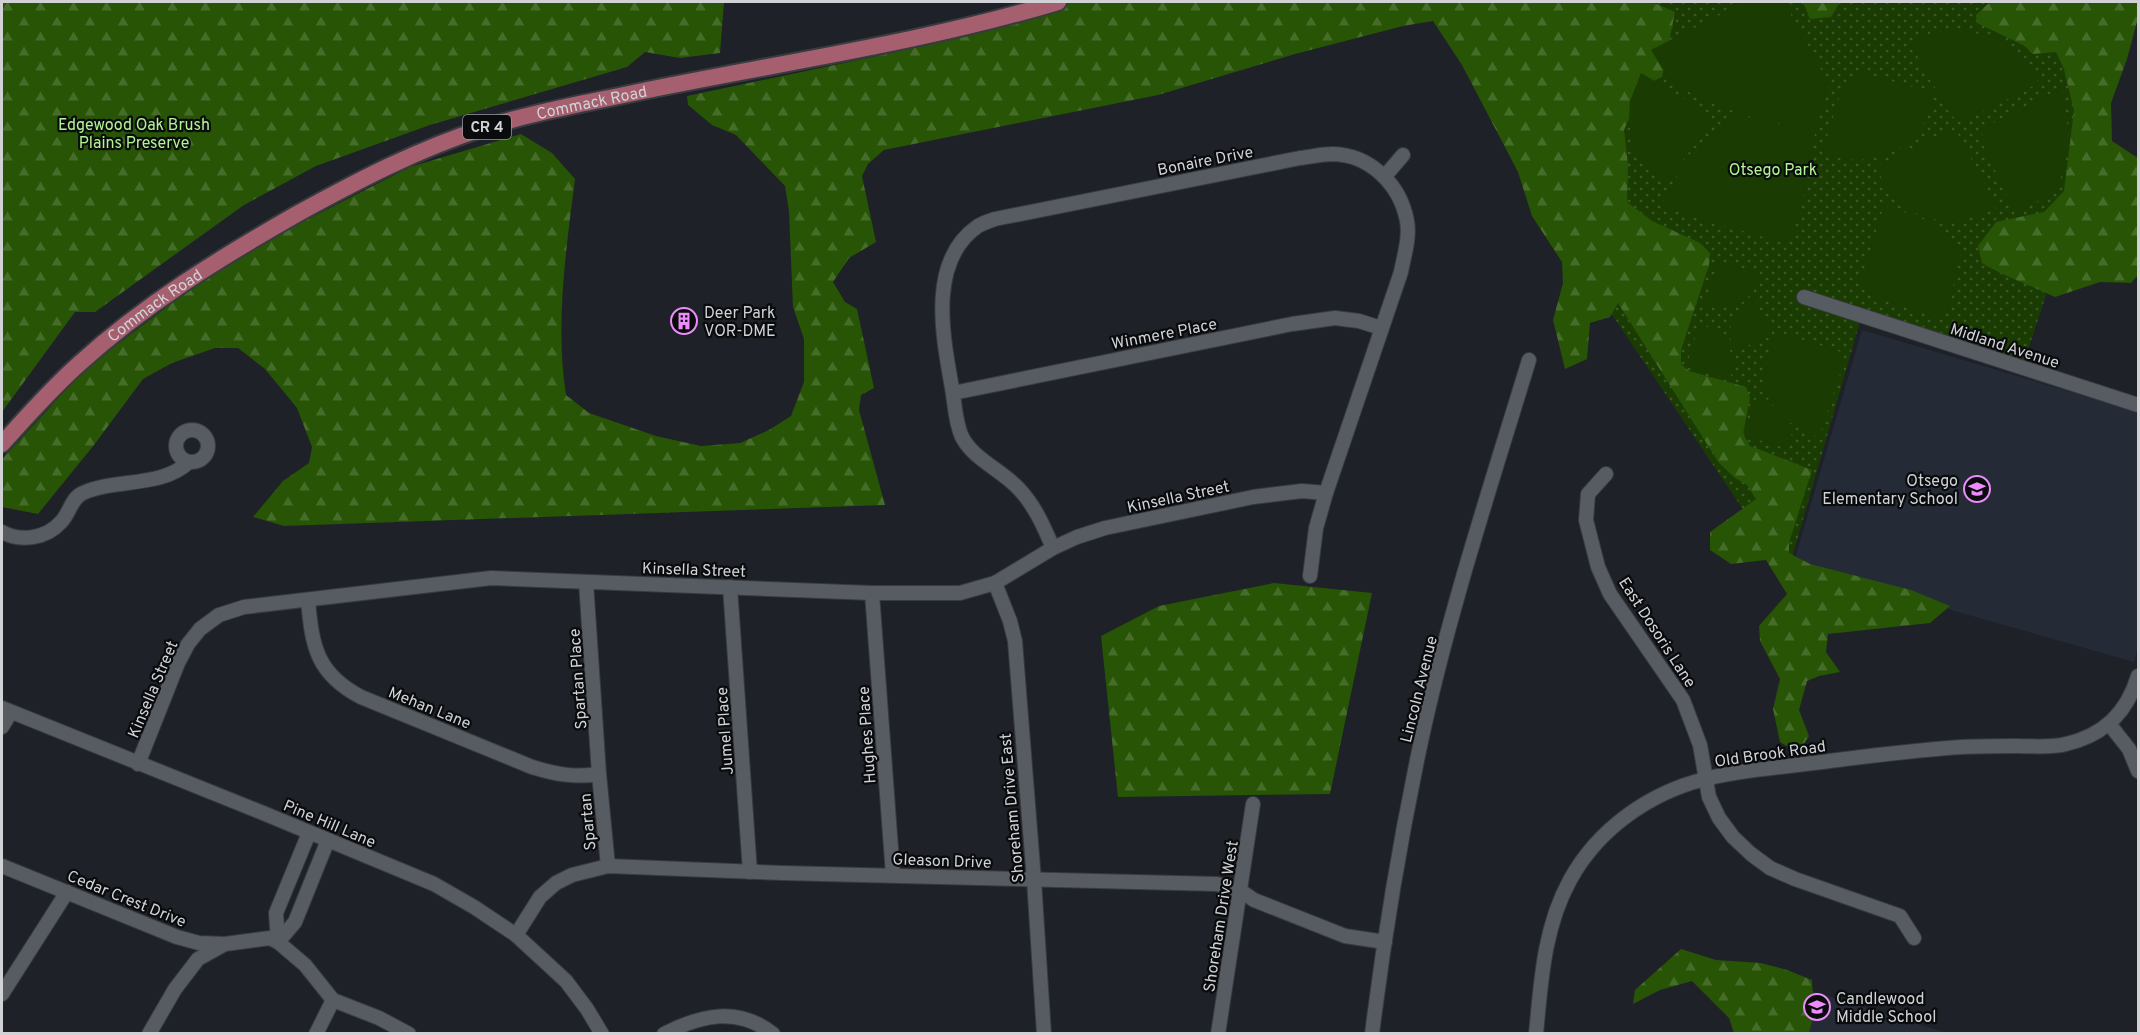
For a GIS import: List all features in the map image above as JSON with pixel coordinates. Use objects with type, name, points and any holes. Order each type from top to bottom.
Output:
[{"type":"main road","name":"Commack Road","points":[[2,444],[77,365],[165,296],[222,257],[319,202],[417,153],[484,128],[552,110],[937,33],[1058,2]]},
{"type":"street","name":"Bonaire Drive","points":[[1053,548],[1039,516],[1019,489],[971,449],[962,437],[946,356],[942,297],[945,276],[953,256],[964,239],[978,226],[995,219],[1300,158],[1333,154],[1373,166],[1385,176]]},
{"type":"street","points":[[1310,576],[1316,528],[1326,494],[1401,272],[1406,245],[1407,221],[1400,200],[1385,176],[1403,155]]},
{"type":"street","name":"Midland Avenue","points":[[1804,297],[2139,405]]},
{"type":"street","name":"Winmere Place","points":[[953,393],[1302,322],[1335,318],[1359,321],[1382,328]]},
{"type":"street","name":"Lincoln Avenue","points":[[1372,1034],[1397,866],[1426,724],[1459,593],[1530,360]]},
{"type":"street","points":[[2,532],[26,539],[36,536],[61,523],[80,494],[96,488],[179,472],[189,462]]},
{"type":"street","name":"East Dosoris Lane","points":[[1606,474],[1588,494],[1586,520],[1598,567],[1610,594],[1683,700],[1700,745],[1709,797],[1719,818],[1733,837],[1770,868],[1900,916],[1914,938]]},
{"type":"street","name":"Kinsella Street","points":[[138,764],[178,663],[188,644],[200,629],[219,615],[244,607],[491,578],[872,593],[960,593],[994,583],[1053,548],[1105,528],[1253,497],[1302,491],[1326,494]]},
{"type":"street","name":"Spartan Place","points":[[586,582],[599,774]]},
{"type":"street","name":"Shoreham Drive East","points":[[994,583],[1010,621],[1015,641],[1044,1034]]},
{"type":"street","name":"Jumel Place","points":[[730,587],[750,872]]},
{"type":"street","name":"Hughes Place","points":[[872,593],[893,875]]},
{"type":"street","name":"Mehan Lane","points":[[308,600],[314,646],[333,678],[345,688],[361,697],[532,767],[557,775],[579,777],[599,774]]},
{"type":"street","name":"Old Brook Road","points":[[1536,1034],[1545,951],[1552,921],[1571,879],[1601,838],[1621,819],[1662,794],[1705,778],[1869,756],[1926,750],[2065,744],[2110,725],[2125,706],[2139,676]]},
{"type":"street","points":[[2,727],[6,710]]},
{"type":"street","name":"Pine Hill Lane","points":[[6,710],[434,884],[516,935],[566,981],[602,1034]]},
{"type":"street","points":[[2110,725],[2129,749],[2139,771]]},
{"type":"street","name":"Spartan","points":[[599,774],[608,866]]},
{"type":"street","name":"Shoreham Drive West","points":[[1218,1034],[1253,804]]},
{"type":"street","points":[[309,833],[276,913],[278,942],[305,965],[333,1000],[379,1018],[409,1034]]},
{"type":"street","points":[[278,942],[295,922],[328,840]]},
{"type":"street","name":"Cedar Crest Drive","points":[[2,866],[177,937],[199,943],[225,944],[270,938],[278,942]]},
{"type":"street","name":"Gleason Drive","points":[[516,935],[540,897],[556,884],[572,875],[608,866],[750,872],[1217,884],[1241,891],[1254,900],[1346,936],[1385,942]]},
{"type":"street","points":[[2,994],[67,891]]},
{"type":"street","points":[[148,1034],[175,989],[198,959],[225,944]]},
{"type":"street","points":[[316,1034],[333,1000]]},
{"type":"street","points":[[664,1034],[691,1022],[716,1015],[745,1018],[773,1034]]},
{"type":"shaded area","name":"Otsego Elementary School","points":[[1862,330],[2138,412],[2138,647],[2134,662],[1793,565]]},
{"type":"shaded area","name":"Candlewood Middle School","points":[[1776,980],[1947,1033],[1768,1034]]},
{"type":"green space","name":"Edgewood Oak Brush Plains Preserve","points":[[2,2],[724,2],[720,53],[680,58],[645,52],[627,67],[430,125],[316,166],[244,205],[95,312],[75,312],[2,412]]},
{"type":"green space","points":[[1064,2],[1652,2],[1675,12],[1662,77],[1644,85],[1624,130],[1628,165],[1627,202],[1652,221],[1700,243],[1710,253],[1709,265],[1681,350],[1681,364],[1689,371],[1746,387],[1750,398],[1743,434],[1750,446],[1812,470],[1789,543],[1789,553],[1810,564],[1911,590],[1950,606],[1930,623],[1828,634],[1826,652],[1840,672],[1807,681],[1799,710],[1809,736],[1798,753],[1780,742],[1773,709],[1780,679],[1760,641],[1759,626],[1787,594],[1766,560],[1731,564],[1710,550],[1710,532],[1756,499],[1747,485],[1735,478],[1719,463],[1618,303],[1610,317],[1590,323],[1587,359],[1565,369],[1553,320],[1563,283],[1562,262],[1532,216],[1518,172],[1462,65],[1433,21],[1403,26],[1295,54],[1158,95],[884,150],[868,164],[862,176],[876,242],[849,258],[833,282],[845,302],[857,309],[874,388],[861,395],[859,410],[885,505],[284,526],[253,517],[283,481],[309,463],[312,447],[297,408],[265,369],[238,348],[215,348],[172,363],[143,379],[94,445],[38,514],[2,507],[2,459],[87,367],[232,258],[410,167],[521,134],[552,153],[575,179],[563,287],[562,341],[566,395],[589,413],[656,436],[701,446],[740,443],[769,430],[791,416],[804,382],[804,339],[793,307],[789,211],[785,186],[736,135],[712,125],[688,105],[687,96],[896,52]]},
{"type":"green space","name":"Otsego Park","points":[[1645,2],[2096,2],[2093,152],[2024,362],[1863,311],[1787,575],[1570,252]]},
{"type":"green space","points":[[1745,2],[1784,2],[1829,84],[1817,125],[1769,123],[1816,128],[1802,205],[1790,240],[1783,243],[1661,207],[1686,158],[1734,113],[1766,122],[1690,93],[1670,78],[1651,50]]},
{"type":"green space","points":[[1803,2],[1840,2],[1831,17],[1810,19]]},
{"type":"green space","points":[[1990,2],[2138,2],[2138,18],[2127,59],[2111,103],[2112,141],[2138,158],[2138,275],[2131,283],[2100,282],[2055,297],[1982,263],[1978,246],[1996,222],[2044,212],[2064,191],[2074,111],[2064,69],[2056,52],[2033,54],[2025,46],[1977,23],[1976,15]]},
{"type":"green space","points":[[1961,30],[1997,38],[2024,57],[2039,83],[1965,121],[1951,116],[1910,43],[1931,33]]},
{"type":"green space","points":[[1641,73],[1710,114],[1712,120],[1666,183],[1647,168],[1633,147],[1629,122],[1630,101]]},
{"type":"green space","points":[[1855,74],[1866,74],[1935,93],[1929,112],[1920,128],[1894,151],[1860,160],[1822,153],[1843,85]]},
{"type":"green space","points":[[2061,88],[2066,111],[2069,146],[2060,181],[2038,201],[2015,214],[1981,140],[1984,128]]},
{"type":"green space","points":[[1948,130],[1958,134],[1997,207],[1957,221],[1937,220],[1908,208],[1891,192],[1875,167]]},
{"type":"green space","points":[[1884,205],[1926,220],[1962,247],[1944,319],[1868,294],[1861,281]]},
{"type":"green space","points":[[1722,262],[1763,275],[1753,292],[1741,303],[1725,307],[1705,305],[1718,263]]},
{"type":"green space","points":[[1752,295],[1772,333],[1771,336],[1733,352],[1730,334],[1732,320]]},
{"type":"green space","points":[[1699,324],[1716,332],[1727,344],[1732,360],[1730,379],[1692,368],[1687,364]]},
{"type":"green space","points":[[1776,331],[1841,352],[1845,359],[1819,437],[1799,428],[1781,415],[1768,397],[1764,376],[1768,353]]},
{"type":"green space","points":[[1758,392],[1790,424],[1792,438],[1788,449],[1752,438],[1747,428]]},
{"type":"green space","points":[[1274,583],[1372,593],[1330,794],[1118,797],[1101,636],[1159,606]]},
{"type":"green space","points":[[1681,949],[1716,960],[1761,963],[1812,980],[1814,1013],[1809,1033],[1734,1033],[1729,1018],[1692,981],[1660,990],[1633,1004],[1635,990]]},
{"type":"place","name":"Deer Park VOR-DME","points":[[684,321]]},
{"type":"place","name":"Otsego Elementary School","points":[[1977,489]]},
{"type":"place","name":"Candlewood Middle School","points":[[1817,1007]]}]
